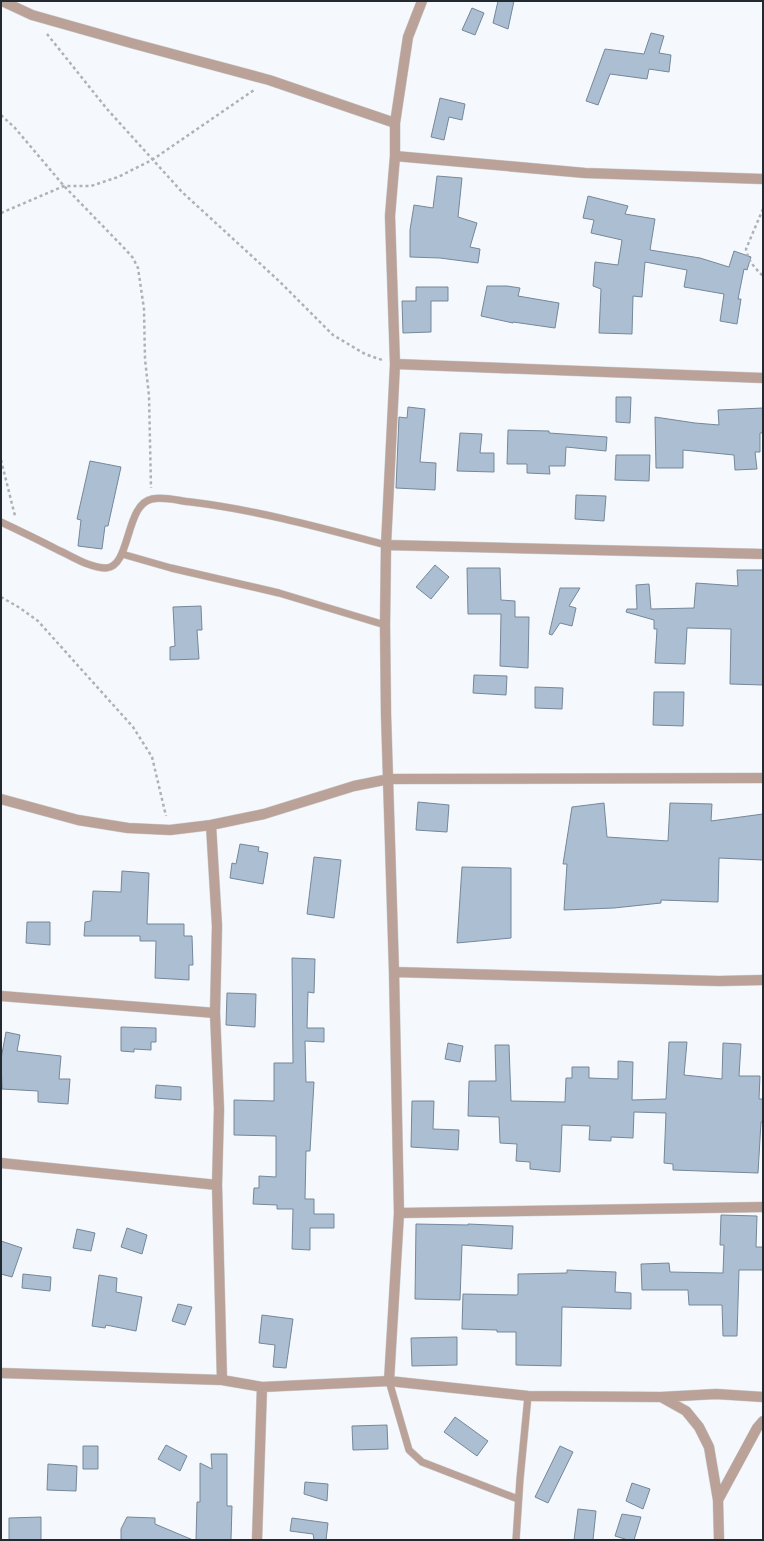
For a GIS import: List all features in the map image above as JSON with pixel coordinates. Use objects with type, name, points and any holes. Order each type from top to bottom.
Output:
[{"type":"street","points":[[2,1],[32,15],[269,80],[395,123]]},
{"type":"street","points":[[389,1381],[399,1213],[385,625],[386,545],[395,364],[390,216],[395,156],[395,123],[408,37],[422,1]]},
{"type":"street","points":[[395,156],[585,173],[763,179]]},
{"type":"street","points":[[395,364],[763,378]]},
{"type":"street","points":[[386,545],[763,554]]},
{"type":"street","points":[[1,799],[78,820],[128,828],[170,830],[211,825],[264,814],[354,786],[389,779],[763,778]]},
{"type":"street","points":[[211,825],[217,926],[216,1013],[219,1108],[217,1185],[222,1380]]},
{"type":"street","points":[[394,972],[719,981],[763,980]]},
{"type":"street","points":[[1,996],[216,1013]]},
{"type":"street","points":[[1,1163],[217,1185]]},
{"type":"street","points":[[399,1213],[763,1207]]},
{"type":"street","points":[[1,1373],[222,1380],[262,1387],[389,1381],[528,1396],[661,1397],[716,1394],[763,1397]]},
{"type":"street","points":[[257,1540],[262,1387]]},
{"type":"street","points":[[661,1397],[686,1411],[699,1427],[709,1447],[718,1500],[719,1540]]},
{"type":"street","points":[[718,1500],[757,1428],[763,1421]]},
{"type":"lane","points":[[1,522],[89,565],[107,568],[117,562],[122,554],[138,509],[143,503],[152,499],[200,503],[258,513],[386,545]]},
{"type":"lane","points":[[122,554],[171,568],[279,593],[385,625]]},
{"type":"lane","points":[[389,1381],[409,1450],[422,1462],[518,1499]]},
{"type":"lane","points":[[516,1540],[518,1499],[528,1396]]},
{"type":"path","points":[[46,32],[107,109],[182,192],[278,281],[333,335],[365,354],[395,364]]},
{"type":"path","points":[[1,213],[64,186],[91,186],[118,177],[152,160],[269,80]]},
{"type":"path","points":[[1,115],[15,128],[64,186],[126,250],[133,258],[138,268],[144,309],[145,359],[149,396],[150,478],[152,499]]},
{"type":"path","points":[[763,209],[746,249],[747,256],[763,276]]},
{"type":"path","points":[[1,460],[19,530]]},
{"type":"path","points":[[1,597],[38,620],[133,727],[152,757],[170,830]]},
{"type":"building","points":[[498,1],[514,1],[508,29],[493,23]]},
{"type":"building","points":[[472,8],[484,13],[475,35],[462,30]]},
{"type":"building","points":[[651,33],[664,36],[659,53],[671,55],[669,72],[649,69],[647,79],[610,74],[598,105],[586,101],[605,49],[644,54]]},
{"type":"building","points":[[440,98],[465,104],[462,120],[449,117],[444,140],[431,137]]},
{"type":"building","points":[[437,176],[462,178],[458,217],[477,223],[470,247],[480,249],[478,263],[440,258],[410,257],[410,230],[414,205],[433,208]]},
{"type":"building","points":[[588,196],[628,206],[625,214],[655,219],[650,250],[700,258],[729,267],[734,251],[751,257],[747,270],[744,269],[738,299],[741,299],[737,324],[720,321],[724,294],[684,287],[687,270],[645,262],[642,297],[633,296],[632,334],[599,333],[601,289],[593,286],[595,262],[618,265],[622,240],[591,233],[594,220],[583,218]]},
{"type":"building","points":[[487,286],[507,286],[520,288],[518,296],[559,303],[555,328],[513,323],[481,316]]},
{"type":"building","points":[[416,287],[448,287],[448,301],[431,301],[431,332],[403,333],[402,301],[416,301]]},
{"type":"building","points":[[616,397],[631,397],[630,423],[616,422]]},
{"type":"building","points":[[408,407],[425,409],[420,462],[436,463],[435,490],[396,488],[399,417],[407,418]]},
{"type":"building","points":[[763,408],[763,433],[760,433],[760,452],[755,452],[757,469],[735,470],[734,455],[683,450],[683,468],[656,468],[655,417],[719,425],[718,410]]},
{"type":"building","points":[[508,430],[549,431],[549,433],[607,437],[606,451],[566,447],[565,466],[549,466],[550,474],[527,473],[527,464],[507,464]]},
{"type":"building","points":[[460,433],[482,434],[480,453],[494,453],[494,472],[457,471]]},
{"type":"building","points":[[616,455],[650,455],[649,481],[615,480]]},
{"type":"building","points":[[90,461],[121,467],[108,526],[105,526],[102,549],[78,546],[81,520],[77,519]]},
{"type":"building","points":[[576,495],[606,496],[604,521],[575,519]]},
{"type":"building","points":[[435,565],[449,577],[431,599],[416,587]]},
{"type":"building","points":[[467,568],[500,568],[501,600],[515,601],[515,617],[529,617],[528,668],[500,666],[501,614],[468,614]]},
{"type":"building","points":[[737,570],[763,570],[763,685],[730,684],[731,629],[687,628],[685,664],[655,663],[657,629],[654,629],[654,620],[626,612],[627,609],[637,609],[636,585],[649,584],[651,609],[694,608],[696,583],[738,586]]},
{"type":"building","points":[[560,588],[580,588],[569,606],[576,608],[572,626],[560,623],[552,635],[549,634]]},
{"type":"building","points":[[201,606],[202,630],[197,630],[199,659],[170,660],[170,647],[175,646],[173,607]]},
{"type":"building","points":[[474,675],[507,676],[506,695],[473,693]]},
{"type":"building","points":[[535,687],[563,688],[562,709],[535,708]]},
{"type":"building","points":[[654,692],[684,692],[683,726],[653,725]]},
{"type":"building","points":[[418,802],[449,805],[447,832],[416,830]]},
{"type":"building","points":[[604,803],[607,837],[668,841],[670,803],[712,804],[711,821],[763,814],[763,860],[719,858],[718,902],[661,900],[661,903],[614,908],[564,910],[567,864],[563,864],[572,807]]},
{"type":"building","points":[[240,844],[259,847],[258,851],[268,853],[263,884],[230,878],[232,863],[236,864]]},
{"type":"building","points":[[314,857],[341,860],[334,918],[307,914]]},
{"type":"building","points":[[462,867],[511,868],[511,938],[457,943]]},
{"type":"building","points":[[122,871],[149,873],[147,924],[184,924],[184,936],[192,936],[193,965],[189,965],[189,980],[155,978],[156,941],[140,941],[140,936],[84,936],[85,922],[91,921],[93,891],[121,892]]},
{"type":"building","points":[[27,922],[50,922],[50,945],[26,943]]},
{"type":"building","points":[[292,958],[315,959],[314,993],[308,992],[307,1028],[324,1028],[324,1042],[305,1041],[306,1082],[314,1082],[310,1151],[306,1151],[305,1199],[314,1199],[314,1214],[334,1214],[334,1228],[310,1228],[310,1250],[292,1249],[293,1209],[277,1209],[277,1205],[253,1204],[254,1188],[259,1188],[259,1176],[276,1177],[276,1136],[234,1135],[234,1100],[274,1101],[274,1063],[293,1063]]},
{"type":"building","points":[[227,993],[256,994],[255,1027],[226,1025]]},
{"type":"building","points":[[121,1027],[156,1028],[156,1042],[151,1042],[151,1050],[134,1049],[134,1052],[121,1051]]},
{"type":"building","points":[[6,1032],[20,1035],[17,1051],[61,1056],[59,1079],[70,1079],[68,1104],[38,1102],[38,1091],[2,1089],[1,1059]]},
{"type":"building","points":[[669,1042],[687,1042],[684,1075],[722,1079],[723,1043],[741,1044],[739,1076],[760,1076],[759,1099],[763,1099],[763,1122],[761,1122],[758,1173],[673,1170],[673,1164],[664,1163],[666,1113],[634,1112],[633,1138],[611,1137],[611,1141],[589,1140],[590,1126],[562,1125],[560,1172],[530,1169],[530,1162],[516,1161],[517,1144],[500,1143],[499,1117],[468,1116],[469,1081],[496,1081],[495,1045],[509,1045],[511,1101],[565,1102],[566,1078],[572,1078],[572,1067],[589,1067],[589,1078],[618,1079],[618,1061],[633,1062],[632,1100],[666,1099]]},
{"type":"building","points":[[448,1043],[463,1046],[460,1062],[445,1059]]},
{"type":"building","points":[[156,1085],[181,1087],[181,1100],[155,1098]]},
{"type":"building","points":[[412,1101],[434,1101],[433,1129],[459,1130],[458,1150],[411,1147]]},
{"type":"building","points":[[721,1215],[757,1216],[756,1247],[763,1247],[763,1270],[739,1270],[737,1336],[723,1336],[722,1305],[689,1305],[688,1290],[642,1290],[641,1264],[669,1263],[670,1272],[723,1273],[724,1245],[720,1245]]},
{"type":"building","points":[[416,1224],[513,1226],[512,1249],[462,1245],[460,1300],[415,1299]]},
{"type":"building","points":[[127,1228],[147,1235],[142,1254],[121,1247]]},
{"type":"building","points":[[77,1229],[95,1233],[91,1251],[73,1248]]},
{"type":"building","points":[[1,1241],[22,1248],[12,1277],[1,1274]]},
{"type":"building","points":[[567,1270],[616,1272],[615,1292],[631,1293],[631,1309],[562,1307],[561,1366],[516,1365],[516,1332],[462,1329],[463,1294],[517,1295],[518,1274],[567,1273]]},
{"type":"building","points":[[23,1274],[51,1277],[50,1291],[22,1288]]},
{"type":"building","points":[[99,1275],[117,1278],[116,1292],[142,1297],[136,1331],[106,1325],[105,1328],[92,1326]]},
{"type":"building","points":[[178,1304],[192,1307],[185,1325],[172,1321]]},
{"type":"building","points":[[262,1315],[293,1319],[286,1368],[273,1367],[275,1345],[259,1343]]},
{"type":"building","points":[[457,1337],[457,1365],[412,1366],[411,1338]]},
{"type":"building","points":[[455,1417],[488,1441],[477,1456],[444,1432]]},
{"type":"building","points":[[387,1425],[388,1449],[353,1450],[352,1426]]},
{"type":"building","points":[[166,1445],[187,1456],[180,1471],[158,1459]]},
{"type":"building","points":[[83,1446],[98,1446],[98,1469],[83,1469]]},
{"type":"building","points":[[560,1446],[573,1452],[548,1503],[535,1497]]},
{"type":"building","points":[[211,1454],[227,1454],[227,1506],[232,1506],[231,1540],[196,1540],[197,1502],[200,1502],[200,1463],[212,1469]]},
{"type":"building","points":[[48,1464],[77,1466],[76,1491],[47,1490]]},
{"type":"building","points":[[305,1482],[328,1484],[327,1501],[304,1494]]},
{"type":"building","points":[[632,1483],[650,1489],[643,1509],[626,1501]]},
{"type":"building","points":[[578,1509],[596,1511],[593,1540],[574,1540]]},
{"type":"building","points":[[622,1514],[641,1517],[634,1540],[628,1540],[615,1536]]},
{"type":"building","points":[[41,1517],[41,1540],[9,1540],[9,1518]]},
{"type":"building","points":[[127,1517],[155,1518],[155,1524],[193,1540],[121,1540],[121,1529]]},
{"type":"building","points":[[292,1518],[328,1523],[326,1540],[314,1540],[313,1534],[290,1531]]}]
